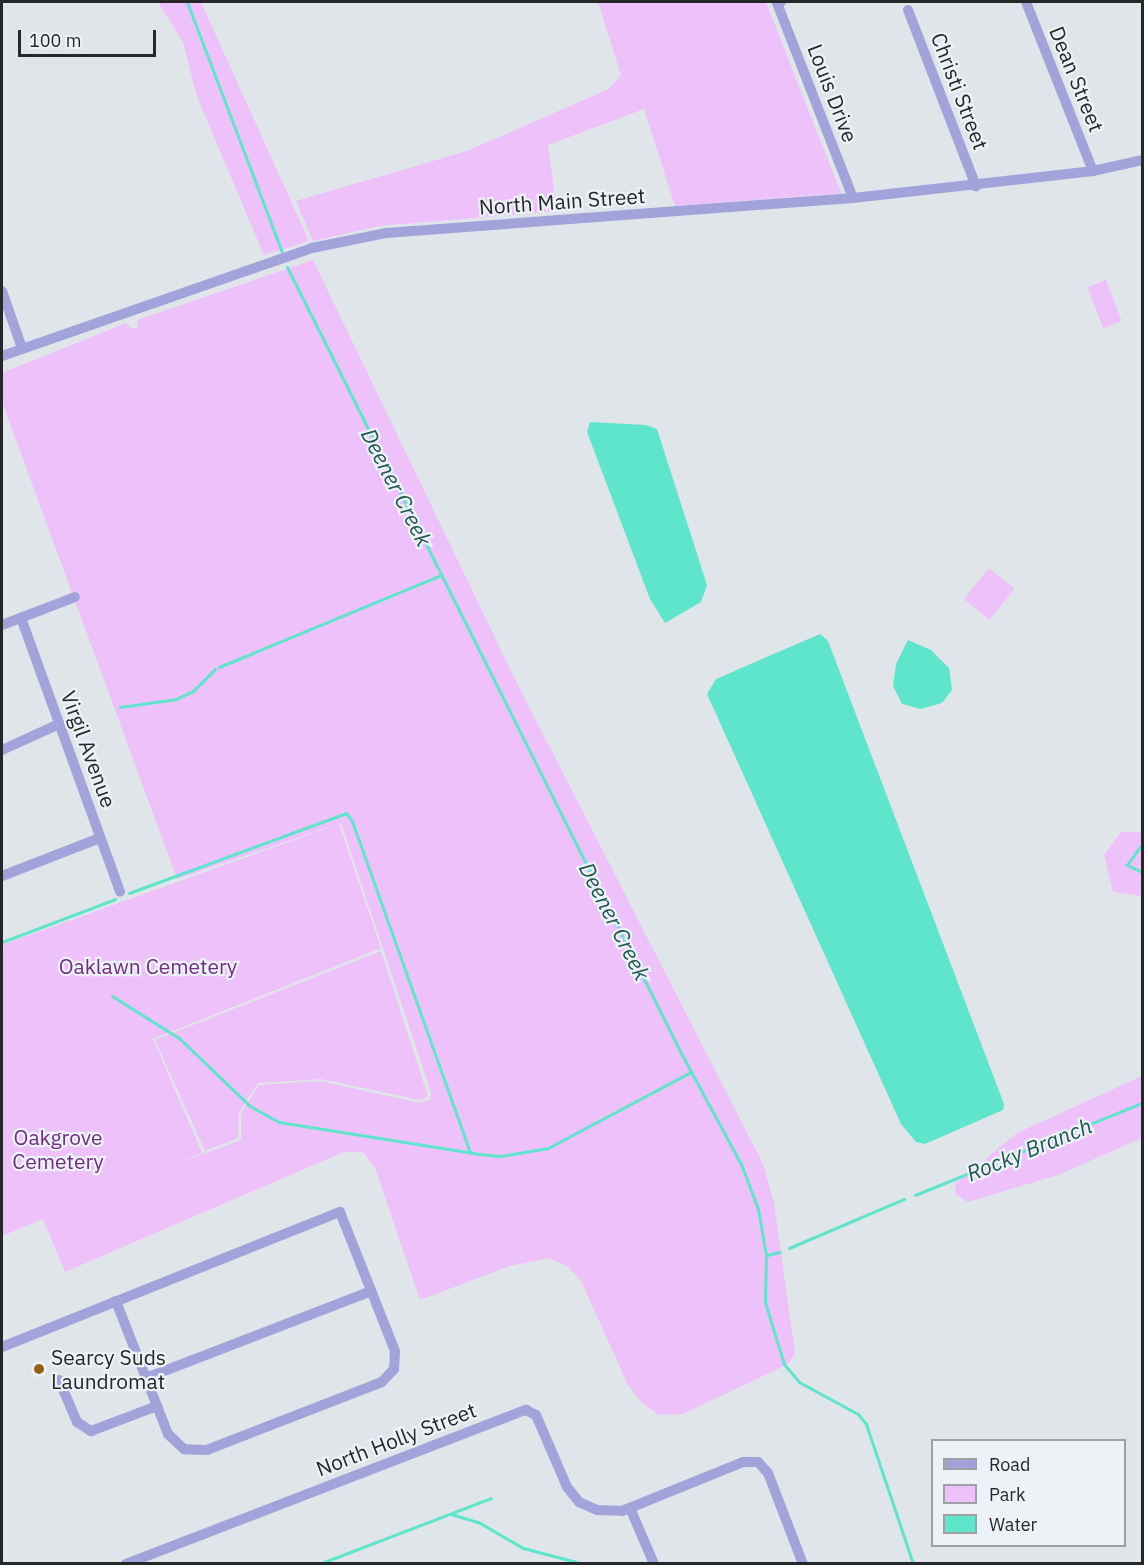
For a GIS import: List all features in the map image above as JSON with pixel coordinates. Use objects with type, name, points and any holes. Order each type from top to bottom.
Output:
[{"type":"street","name":"Louis Drive","points":[[779,2],[853,198]]},
{"type":"street","name":"Dean Street","points":[[1026,2],[1093,171]]},
{"type":"street","name":"Christi Street","points":[[908,10],[976,186]]},
{"type":"street","name":"North Main Street","points":[[2,356],[349,239],[386,232],[853,198],[976,186],[1093,171],[1143,160]]},
{"type":"street","points":[[2,291],[22,348]]},
{"type":"street","points":[[2,625],[75,597]]},
{"type":"street","name":"Virgil Avenue","points":[[21,618],[120,892]]},
{"type":"street","points":[[2,750],[59,724]]},
{"type":"street","points":[[2,876],[100,838]]},
{"type":"street","points":[[2,1347],[116,1301],[340,1212],[394,1351],[394,1369],[382,1382],[207,1450],[184,1449],[174,1443],[157,1406],[116,1301]]},
{"type":"street","points":[[146,1378],[371,1291]]},
{"type":"street","points":[[59,1380],[76,1422],[91,1431],[157,1406]]},
{"type":"street","name":"North Holly Street","points":[[126,1563],[526,1410],[536,1415],[567,1487],[579,1502],[597,1510],[630,1508],[743,1462],[758,1462],[768,1473],[803,1563]]},
{"type":"street","points":[[630,1508],[654,1563]]},
{"type":"green space","points":[[158,2],[201,2],[309,241],[264,255],[197,97],[183,42]]},
{"type":"green space","points":[[598,2],[766,2],[841,193],[675,206],[644,109],[548,145],[557,211],[380,226],[313,241],[296,201],[467,151],[609,89],[621,75]]},
{"type":"green space","points":[[313,260],[515,679],[763,1164],[774,1203],[795,1353],[788,1364],[683,1414],[659,1415],[641,1402],[628,1385],[581,1281],[567,1266],[549,1258],[510,1266],[420,1300],[375,1168],[363,1152],[344,1152],[65,1272],[43,1219],[2,1236],[2,945],[339,824],[381,948],[153,1039],[202,1153],[170,1166],[241,1140],[241,1113],[259,1085],[320,1081],[420,1103],[430,1100],[431,1092],[341,823],[177,879],[2,402],[2,373],[126,323],[132,329],[138,327],[137,320]]},
{"type":"green space","points":[[1106,280],[1122,321],[1103,328],[1087,287]]},
{"type":"green space","points":[[989,568],[1015,589],[989,620],[964,599]]},
{"type":"green space","points":[[1121,832],[1142,832],[1142,896],[1113,892],[1104,855]]},
{"type":"green space","points":[[381,951],[428,1097],[420,1100],[321,1079],[258,1083],[239,1112],[238,1138],[205,1151],[155,1040]]},
{"type":"green space","points":[[1142,1076],[1142,1138],[1058,1175],[967,1202],[956,1194],[955,1184],[1017,1133]]},
{"type":"water","points":[[590,422],[646,425],[657,429],[707,585],[701,602],[665,623],[650,599],[587,432]]},
{"type":"water","points":[[820,634],[828,641],[1004,1104],[1003,1110],[925,1144],[916,1142],[901,1124],[707,694],[716,679]]},
{"type":"water","points":[[908,640],[931,650],[949,668],[952,690],[942,703],[921,709],[902,704],[893,686],[896,664]]},
{"type":"waterway","name":"Deener Creek","points":[[187,2],[282,252]]},
{"type":"waterway","name":"Deener Creek","points":[[287,267],[682,1055],[741,1164],[758,1209],[766,1255],[765,1302],[784,1364],[799,1382],[858,1414],[866,1424],[913,1564]]},
{"type":"waterway","points":[[219,667],[441,575]]},
{"type":"waterway","points":[[120,707],[176,699],[193,691],[215,669]]},
{"type":"waterway","points":[[129,893],[346,813],[352,821],[470,1153]]},
{"type":"waterway","name":"Rocky Branch","points":[[1142,844],[1127,865],[1142,872]]},
{"type":"waterway","points":[[2,942],[115,899]]},
{"type":"waterway","points":[[112,996],[179,1038],[250,1106],[279,1122],[479,1154],[501,1156],[548,1148],[691,1072]]},
{"type":"waterway","name":"Rocky Branch","points":[[915,1195],[1142,1103]]},
{"type":"waterway","name":"Rocky Branch","points":[[789,1248],[904,1199]]},
{"type":"waterway","name":"Rocky Branch","points":[[767,1255],[780,1252]]},
{"type":"waterway","points":[[319,1564],[491,1498]]},
{"type":"waterway","points":[[451,1514],[480,1523],[523,1548],[584,1564]]},
{"type":"place","name":"Searcy Suds Laundromat","points":[[39,1369]]},
{"type":"park label","name":"Oaklawn Cemetery","points":[[148,966]]},
{"type":"park label","name":"Oakgrove Cemetery","points":[[58,1149]]}]
